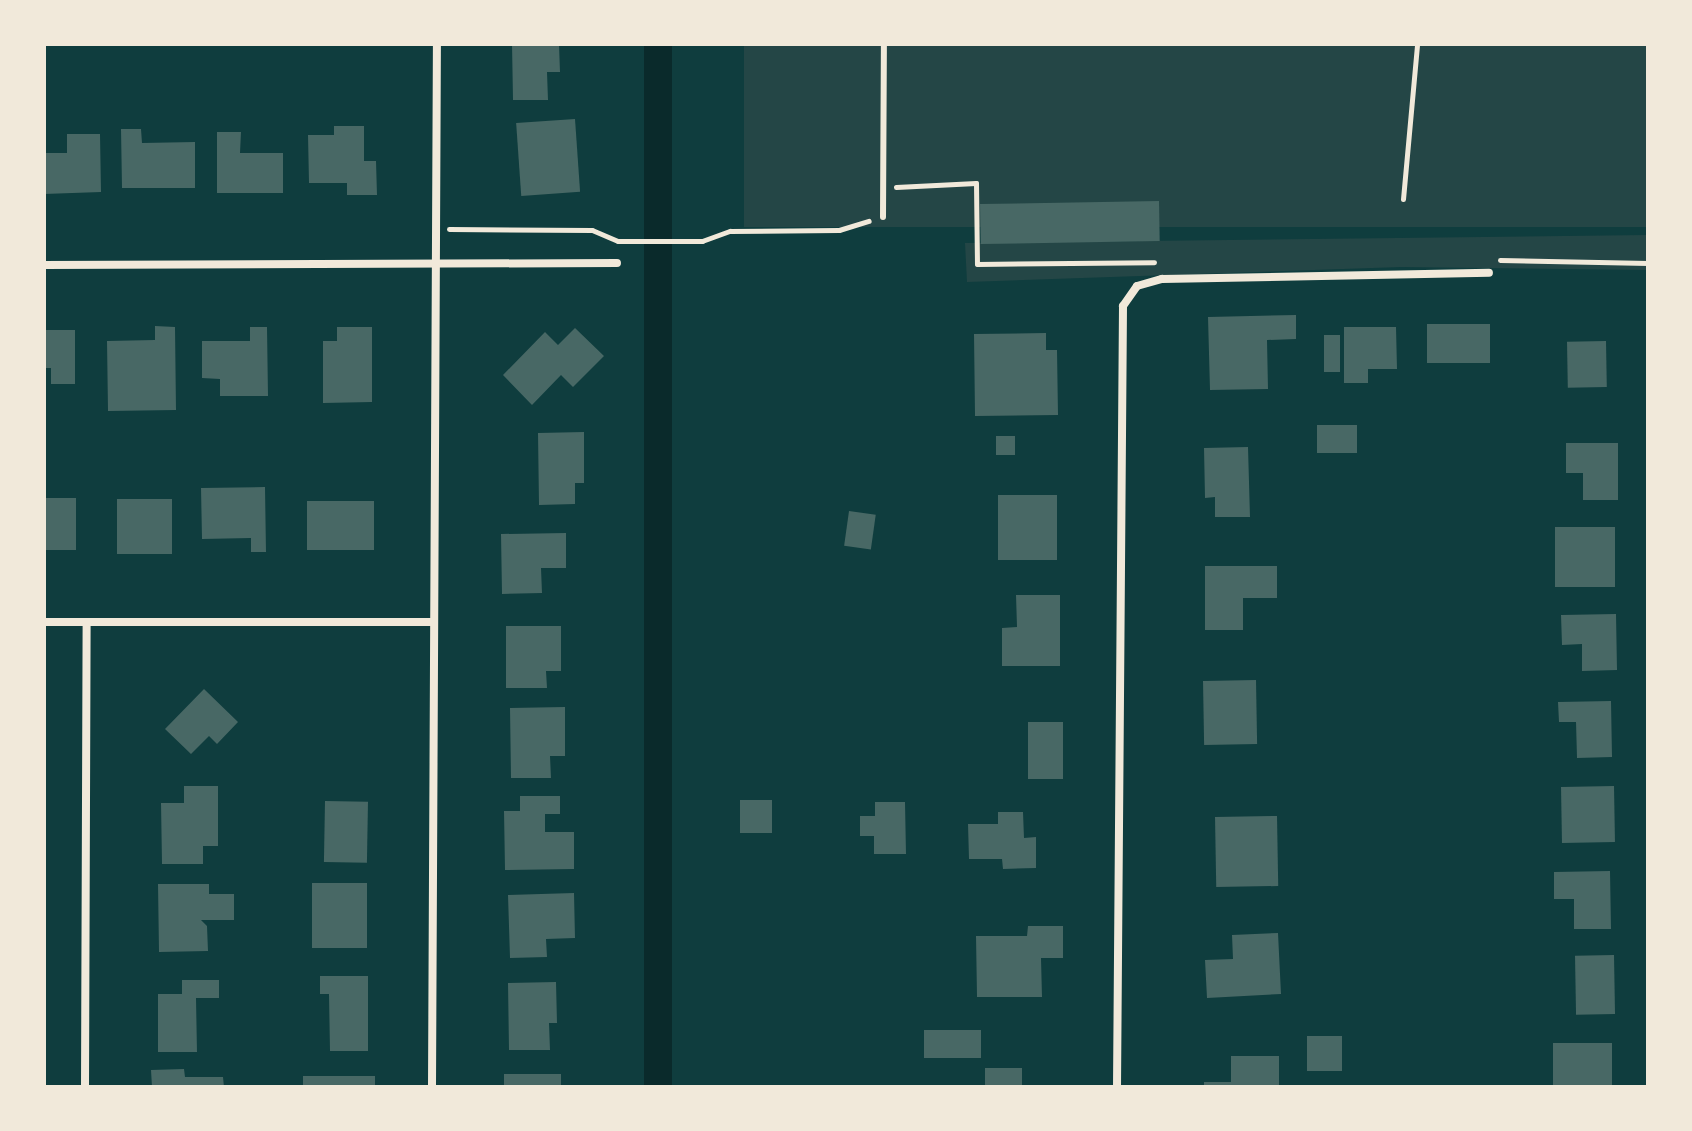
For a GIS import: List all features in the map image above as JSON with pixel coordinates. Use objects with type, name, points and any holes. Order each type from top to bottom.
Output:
[{"type":"street","points":[[432,1087],[437,44]]},
{"type":"street","points":[[44,265],[617,263]]},
{"type":"street","points":[[1117,1087],[1123,306],[1137,286],[1162,279],[1489,273]]},
{"type":"street","points":[[44,622],[434,622]]},
{"type":"street","points":[[85,1087],[87,622]]},
{"type":"lane","points":[[883,217],[884,44]]},
{"type":"path","points":[[1403,199],[1417,44]]},
{"type":"path","points":[[883,187],[976,183],[977,264],[1165,262]]},
{"type":"path","points":[[436,229],[592,230],[632,241],[702,241],[730,231],[839,230],[883,217]]},
{"type":"path","points":[[1496,260],[1648,263]]},
{"type":"shaded area","points":[[744,44],[1648,44],[1648,227],[744,227]]},
{"type":"shaded area","points":[[1648,235],[1648,270],[1401,267],[967,282],[965,243]]},
{"type":"building","points":[[512,44],[559,44],[560,72],[547,72],[548,100],[513,100]]},
{"type":"building","points":[[575,119],[580,192],[521,196],[516,123]]},
{"type":"building","points":[[334,126],[364,126],[364,161],[376,161],[377,195],[347,195],[347,183],[309,183],[308,135],[334,135]]},
{"type":"building","points":[[121,129],[141,129],[142,143],[195,142],[195,188],[122,188]]},
{"type":"building","points":[[217,132],[241,132],[240,153],[283,153],[283,193],[217,193]]},
{"type":"building","points":[[67,134],[100,134],[101,192],[44,194],[44,153],[67,153]]},
{"type":"building","points":[[1159,201],[1160,241],[981,244],[980,204]]},
{"type":"building","points":[[1296,315],[1296,339],[1267,340],[1268,389],[1210,390],[1208,317]]},
{"type":"building","points":[[1427,324],[1490,324],[1490,363],[1427,363]]},
{"type":"building","points":[[155,326],[175,327],[176,410],[108,411],[107,341],[155,340]]},
{"type":"building","points":[[250,327],[267,327],[268,396],[220,396],[220,379],[202,378],[202,341],[250,341]]},
{"type":"building","points":[[337,327],[372,327],[372,402],[323,403],[323,341],[337,341]]},
{"type":"building","points":[[1344,327],[1396,327],[1397,369],[1368,369],[1368,383],[1344,383]]},
{"type":"building","points":[[575,328],[604,356],[573,387],[561,375],[532,405],[503,375],[545,332],[558,345]]},
{"type":"building","points":[[44,330],[75,330],[75,384],[51,384],[51,368],[44,368]]},
{"type":"building","points":[[1046,333],[1046,350],[1057,350],[1058,415],[975,416],[974,334]]},
{"type":"building","points":[[1324,335],[1340,335],[1340,372],[1324,372]]},
{"type":"building","points":[[1606,341],[1607,387],[1568,388],[1567,342]]},
{"type":"building","points":[[1317,425],[1357,425],[1357,453],[1317,453]]},
{"type":"building","points":[[584,432],[584,483],[575,483],[575,504],[539,505],[538,433]]},
{"type":"building","points":[[996,436],[1015,436],[1015,455],[996,455]]},
{"type":"building","points":[[1566,443],[1618,443],[1618,500],[1583,500],[1583,473],[1566,473]]},
{"type":"building","points":[[1248,447],[1250,517],[1215,517],[1215,497],[1205,498],[1204,448]]},
{"type":"building","points":[[265,487],[266,552],[251,552],[251,538],[202,539],[201,488]]},
{"type":"building","points":[[998,495],[1057,495],[1057,560],[998,560]]},
{"type":"building","points":[[46,498],[76,498],[76,550],[46,550]]},
{"type":"building","points":[[117,499],[172,499],[172,554],[117,554]]},
{"type":"building","points":[[307,501],[374,501],[374,550],[307,550]]},
{"type":"building","points":[[849,511],[876,515],[871,549],[844,546]]},
{"type":"building","points":[[1555,527],[1615,527],[1615,587],[1555,587]]},
{"type":"building","points":[[566,533],[566,568],[541,568],[542,593],[502,594],[501,534]]},
{"type":"building","points":[[1205,566],[1277,566],[1277,598],[1243,598],[1243,630],[1205,630]]},
{"type":"building","points":[[1016,595],[1060,595],[1060,666],[1002,666],[1002,628],[1017,627]]},
{"type":"building","points":[[1616,614],[1617,670],[1582,671],[1582,644],[1562,645],[1561,615]]},
{"type":"building","points":[[506,626],[561,626],[561,671],[546,671],[547,688],[506,688]]},
{"type":"building","points":[[1256,680],[1257,744],[1204,745],[1203,681]]},
{"type":"building","points":[[204,689],[238,722],[217,744],[209,736],[191,754],[165,729]]},
{"type":"building","points":[[1611,701],[1612,757],[1577,758],[1576,722],[1559,722],[1558,702]]},
{"type":"building","points":[[565,707],[565,756],[550,756],[551,778],[511,778],[510,708]]},
{"type":"building","points":[[1028,722],[1063,722],[1063,779],[1028,779]]},
{"type":"building","points":[[184,786],[218,786],[218,846],[203,846],[203,864],[162,864],[161,803],[184,803]]},
{"type":"building","points":[[1614,786],[1615,842],[1562,843],[1561,787]]},
{"type":"building","points":[[520,796],[560,796],[560,814],[545,814],[545,832],[574,832],[574,869],[505,870],[504,811],[520,811]]},
{"type":"building","points":[[740,800],[772,800],[772,833],[740,833]]},
{"type":"building","points":[[325,801],[368,802],[367,863],[324,862]]},
{"type":"building","points":[[875,802],[905,802],[906,854],[874,854],[874,836],[860,836],[860,816],[875,816]]},
{"type":"building","points":[[998,812],[1023,812],[1024,838],[1036,837],[1036,868],[1003,869],[1002,859],[969,859],[968,824],[998,824]]},
{"type":"building","points":[[1277,816],[1278,886],[1216,887],[1215,817]]},
{"type":"building","points":[[1610,871],[1611,929],[1574,929],[1574,899],[1554,899],[1554,872]]},
{"type":"building","points":[[312,883],[367,883],[367,948],[312,948]]},
{"type":"building","points":[[158,884],[209,884],[209,894],[234,894],[234,920],[201,920],[207,926],[208,951],[159,952]]},
{"type":"building","points":[[574,893],[575,938],[546,939],[547,957],[510,958],[508,895]]},
{"type":"building","points":[[1028,926],[1063,926],[1063,958],[1041,958],[1042,997],[977,997],[976,936],[1027,936]]},
{"type":"building","points":[[1278,933],[1281,994],[1207,998],[1205,960],[1233,959],[1232,935]]},
{"type":"building","points":[[1614,955],[1615,1014],[1576,1015],[1575,956]]},
{"type":"building","points":[[320,976],[368,976],[368,1051],[330,1051],[329,994],[320,994]]},
{"type":"building","points":[[182,980],[219,980],[219,998],[196,998],[197,1052],[158,1052],[158,994],[182,994]]},
{"type":"building","points":[[556,982],[557,1023],[549,1023],[550,1050],[509,1050],[508,983]]},
{"type":"building","points":[[924,1030],[981,1030],[981,1058],[924,1058]]},
{"type":"building","points":[[1307,1036],[1342,1036],[1342,1071],[1307,1071]]},
{"type":"building","points":[[1553,1043],[1612,1043],[1612,1087],[1553,1087]]},
{"type":"building","points":[[1231,1056],[1279,1056],[1279,1087],[1204,1087],[1204,1082],[1231,1082]]},
{"type":"building","points":[[985,1068],[1022,1068],[1022,1087],[985,1087]]},
{"type":"building","points":[[184,1069],[185,1077],[223,1077],[224,1087],[152,1087],[151,1070]]},
{"type":"building","points":[[504,1074],[561,1074],[561,1087],[504,1087]]},
{"type":"building","points":[[303,1076],[375,1076],[375,1087],[303,1087]]},
{"type":"waterway","points":[[658,44],[658,1087]]}]
